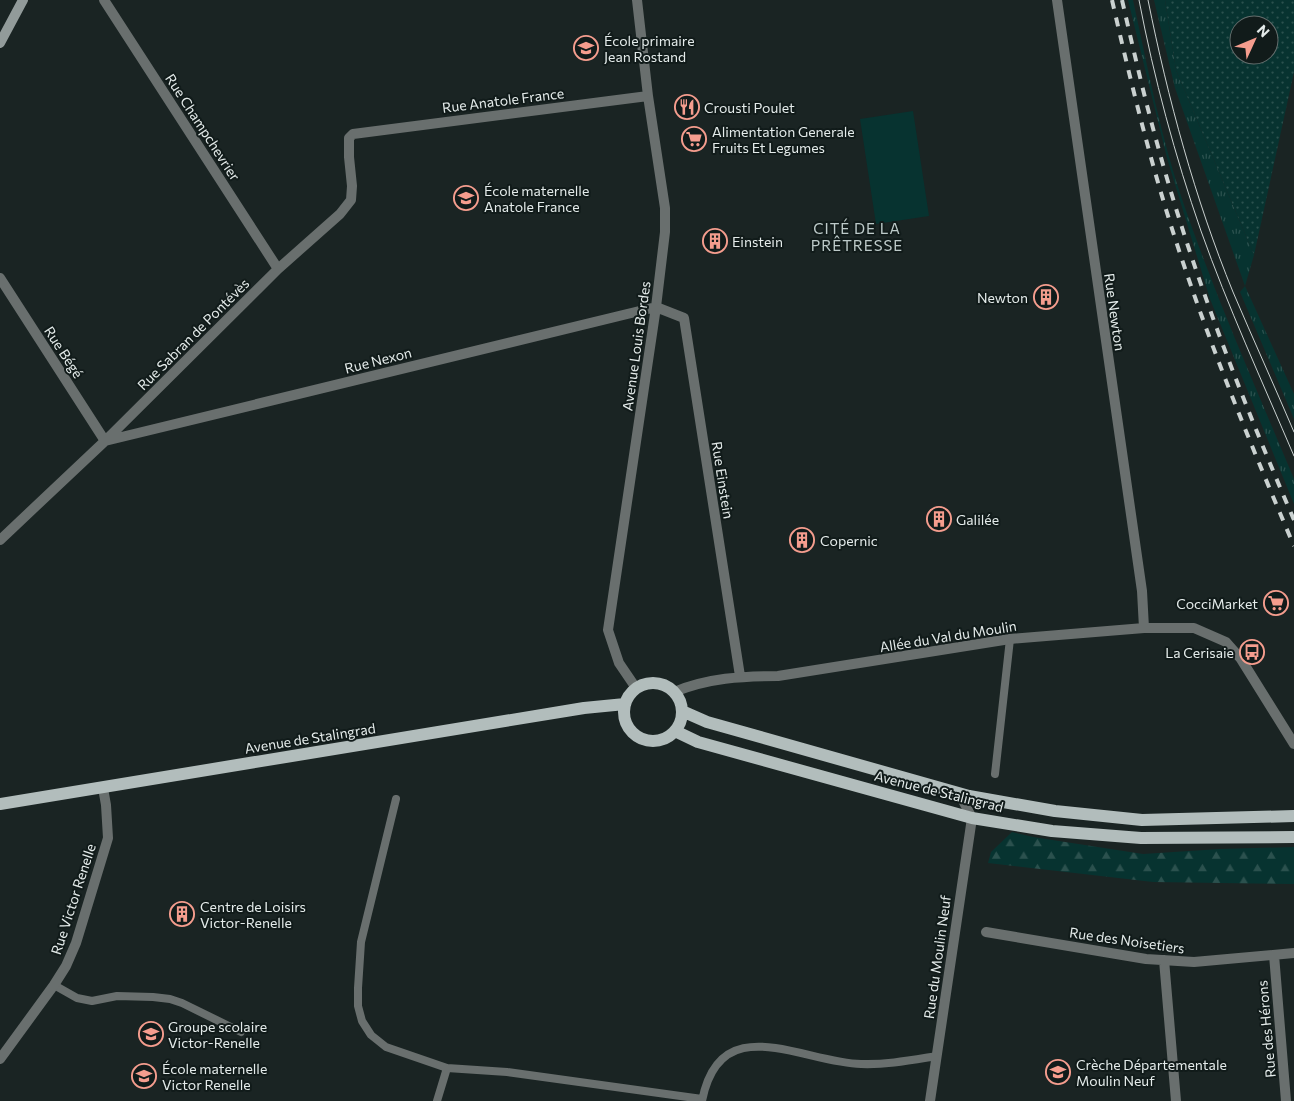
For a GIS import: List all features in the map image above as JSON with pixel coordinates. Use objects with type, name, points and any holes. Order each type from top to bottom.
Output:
[{"type":"main road","points":[[0,44],[23,0]]},
{"type":"main road","points":[[643,684],[660,684],[674,692],[681,704],[682,711],[675,731],[667,737],[658,740],[648,740],[639,737],[631,731],[626,723],[624,714],[625,704],[636,688],[643,684]]},
{"type":"main road","name":"Avenue de Stalingrad","points":[[0,804],[584,708],[625,704]]},
{"type":"main road","name":"Avenue de Stalingrad","points":[[682,711],[707,722],[959,793],[1055,811],[1142,820],[1294,816]]},
{"type":"main road","name":"Avenue de Stalingrad","points":[[675,731],[698,742],[972,818],[1052,831],[1141,838],[1294,837]]},
{"type":"street","name":"Rue Champchevrier","points":[[104,0],[278,269]]},
{"type":"street","name":"Avenue Louis Bordes","points":[[636,688],[619,663],[608,630],[656,307],[665,232],[665,208],[648,96],[637,0]]},
{"type":"street","name":"Rue Newton","points":[[1057,0],[1142,592],[1144,628]]},
{"type":"street","name":"Rue Anatole France","points":[[360,132],[648,96]]},
{"type":"street","name":"Rue Sabran de Pontévès","points":[[0,540],[105,441],[278,269],[340,214],[350,200],[352,186],[349,138],[353,134],[360,132]]},
{"type":"street","name":"Rue Bégé","points":[[0,278],[105,441]]},
{"type":"street","name":"Rue Nexon","points":[[105,441],[656,307]]},
{"type":"street","name":"Rue Einstein","points":[[656,307],[684,318],[740,676]]},
{"type":"street","name":"Allée du Val du Moulin","points":[[674,692],[693,684],[740,676],[778,676],[1010,639],[1144,628],[1194,628],[1226,642],[1241,659],[1294,744]]},
{"type":"street","name":"Rue Victor Renelle","points":[[0,1059],[54,985],[66,966],[76,943],[108,838],[103,788]]},
{"type":"street","points":[[959,793],[972,818]]},
{"type":"street","name":"Rue du Moulin Neuf","points":[[930,1101],[972,818]]},
{"type":"street","name":"Rue des Noisetiers","points":[[986,932],[1164,960],[1194,962],[1294,953]]},
{"type":"street","name":"Rue des Hérons","points":[[1274,955],[1286,1101]]},
{"type":"street","points":[[1164,960],[1176,1101]]},
{"type":"lane","points":[[995,774],[1010,639]]},
{"type":"lane","points":[[396,799],[361,942],[358,988],[358,1006],[362,1021],[386,1047],[447,1068],[507,1072],[702,1100],[708,1077],[716,1064],[738,1048],[756,1045],[860,1064],[898,1062],[937,1056]]},
{"type":"lane","points":[[54,985],[77,998],[92,1001],[117,996],[153,996],[170,999],[241,1032]]},
{"type":"lane","points":[[437,1101],[447,1068]]},
{"type":"green space","points":[[1128,0],[1133,0],[1162,129],[1184,205],[1223,309],[1294,479],[1294,504],[1210,299],[1167,158]]},
{"type":"green space","points":[[1154,0],[1165,0],[1176,70],[1254,255],[1245,286],[1175,88]]},
{"type":"green space","points":[[1165,0],[1294,0],[1294,72],[1254,255],[1176,70]]},
{"type":"green space","points":[[913,111],[929,216],[876,224],[860,119]]},
{"type":"green space","points":[[1245,286],[1294,394],[1294,419],[1240,292]]},
{"type":"green space","points":[[1012,832],[1143,854],[1294,847],[1294,884],[1153,882],[988,863],[991,852]]},
{"type":"tram line","points":[[1139,0],[1166,117],[1201,231],[1234,316],[1294,456]]},
{"type":"tram line","points":[[1148,0],[1164,74],[1206,221],[1233,292],[1294,432]]},
{"type":"railway","points":[[1112,0],[1148,147],[1187,275],[1230,392],[1294,546]]},
{"type":"railway","points":[[1122,0],[1152,125],[1186,239],[1237,381],[1294,520]]},
{"type":"place","name":"École primaire Jean Rostand","points":[[586,48]]},
{"type":"place","name":"Crousti Poulet","points":[[687,107]]},
{"type":"place","name":"Alimentation Generale Fruits Et Legumes","points":[[694,139]]},
{"type":"place","name":"École maternelle Anatole France","points":[[466,198]]},
{"type":"place","name":"Einstein","points":[[715,241]]},
{"type":"place","name":"Newton","points":[[1046,297]]},
{"type":"place","name":"Galilée","points":[[939,519]]},
{"type":"place","name":"Copernic","points":[[802,540]]},
{"type":"place","name":"CocciMarket","points":[[1276,603]]},
{"type":"place","name":"La Cerisaie","points":[[1252,652]]},
{"type":"place","name":"Centre de Loisirs Victor-Renelle","points":[[182,914]]},
{"type":"place","name":"Groupe scolaire Victor-Renelle","points":[[151,1034]]},
{"type":"place","name":"Crèche Départementale Moulin Neuf","points":[[1058,1072]]},
{"type":"place","name":"École maternelle Victor Renelle","points":[[144,1076]]},
{"type":"district","name":"CITÉ DE LA PRÊTRESSE","points":[[857,236]]}]
